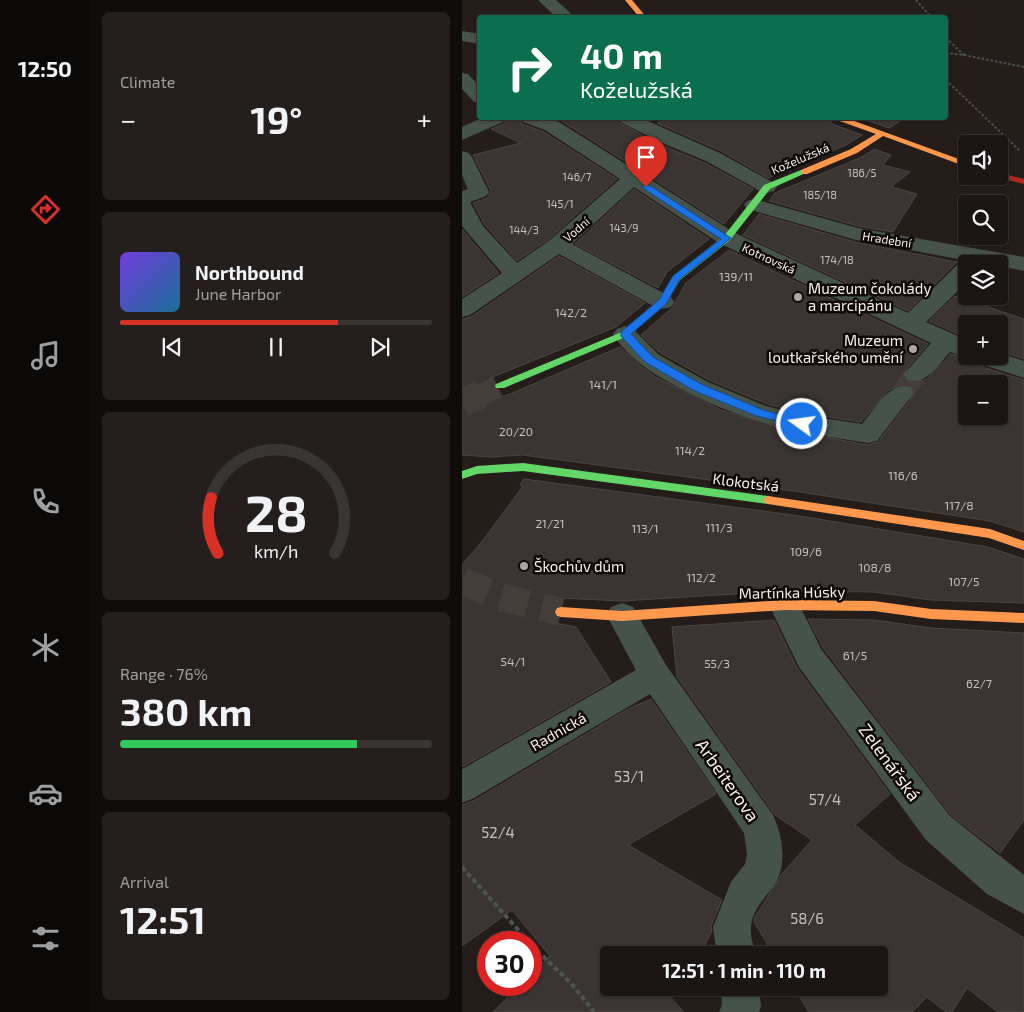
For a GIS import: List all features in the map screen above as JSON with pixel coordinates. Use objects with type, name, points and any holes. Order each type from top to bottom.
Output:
[{"type":"street","points":[[546,0],[564,15]]},
{"type":"street","points":[[628,0],[641,15]]},
{"type":"street","points":[[462,36],[477,38]]},
{"type":"street","points":[[462,78],[477,95]]},
{"type":"street","points":[[462,134],[492,120]]},
{"type":"street","name":"Kotnovská","points":[[545,120],[560,122],[633,178],[727,238],[957,346]]},
{"type":"street","points":[[631,120],[669,139],[713,157],[767,187]]},
{"type":"street","points":[[845,120],[958,162]]},
{"type":"street","name":"Koželužská","points":[[500,386],[569,359],[625,334],[663,302],[676,278],[727,238],[767,187],[854,151],[881,134]]},
{"type":"street","points":[[462,157],[470,170],[479,192],[462,198]]},
{"type":"street","points":[[1008,177],[1024,182]]},
{"type":"street","name":"Vodní","points":[[462,310],[514,272],[558,245],[633,178]]},
{"type":"street","points":[[462,205],[463,210],[476,229],[514,272]]},
{"type":"street","name":"Hradební","points":[[754,205],[856,234],[958,259]]},
{"type":"street","points":[[558,245],[663,302]]},
{"type":"street","name":"Hradební","points":[[1008,263],[1024,264]]},
{"type":"street","points":[[910,324],[958,278]]},
{"type":"street","points":[[625,334],[649,360],[699,388],[760,414],[802,424],[868,434],[909,384],[957,346]]},
{"type":"street","points":[[1008,365],[1024,370]]},
{"type":"street","name":"Klokotská","points":[[462,475],[477,470],[523,467],[800,504],[990,534],[1024,546]]},
{"type":"street","name":"Martínka Húsky","points":[[561,612],[622,616],[784,605],[874,606],[931,614],[1024,618]]},
{"type":"street","name":"Zelenářská","points":[[784,605],[797,635],[810,658],[938,828],[1000,881],[1024,896]]},
{"type":"street","name":"Arbeiterova","points":[[622,616],[655,674],[736,794],[761,827],[765,854],[762,872],[744,895],[732,926],[735,946]]},
{"type":"street","name":"Radnická","points":[[462,787],[655,674]]},
{"type":"street","points":[[740,1012],[742,1006],[741,996]]},
{"type":"path","points":[[916,0],[929,15]]},
{"type":"path","points":[[948,40],[964,55]]},
{"type":"path","points":[[948,53],[1024,67]]},
{"type":"path","points":[[948,82],[1019,150]]},
{"type":"path","points":[[462,867],[519,931]]},
{"type":"path","points":[[542,955],[571,983],[594,1012]]},
{"type":"building","points":[[506,120],[520,120],[522,124],[544,132],[617,179],[549,239],[517,261],[485,225],[473,203],[487,198],[491,191],[473,155],[521,143],[491,129],[504,124]]},
{"type":"building","points":[[560,120],[614,120],[661,145],[705,163],[753,189],[724,224]]},
{"type":"building","points":[[663,120],[830,120],[832,124],[862,135],[846,145],[768,178],[721,151],[657,123]]},
{"type":"building","points":[[866,120],[902,120],[889,128]]},
{"type":"building","points":[[874,149],[891,155],[883,165],[910,172],[891,187],[917,194],[893,232],[858,226],[769,201],[775,193],[862,157]]},
{"type":"building","points":[[634,189],[709,239],[667,272],[658,288],[575,244]]},
{"type":"building","points":[[759,214],[855,242],[957,262],[908,311],[743,235]]},
{"type":"building","points":[[462,229],[499,273],[462,297]]},
{"type":"building","points":[[729,250],[928,344],[903,373],[907,382],[914,383],[927,379],[951,354],[958,356],[958,365],[976,365],[1024,380],[1024,532],[990,521],[800,492],[523,455],[489,457],[462,455],[462,319],[471,317],[559,256],[645,303],[616,327],[490,378],[486,387],[490,394],[501,397],[510,394],[620,347],[639,365],[656,377],[721,410],[792,431],[868,445],[878,442],[915,394],[911,385],[903,384],[888,391],[861,422],[802,413],[767,404],[709,380],[659,352],[641,335],[672,308],[686,283]]},
{"type":"building","points":[[955,296],[958,297],[958,305],[982,305],[1024,319],[1024,359],[1008,354],[1008,315],[958,315],[958,334],[929,321]]},
{"type":"building","points":[[524,479],[800,516],[988,547],[1024,559],[1024,603],[931,600],[874,592],[784,591],[622,601],[561,598],[550,601],[544,611],[548,622],[576,627],[611,682],[462,767],[462,565],[484,539],[523,486],[520,485]]},
{"type":"building","points":[[808,619],[874,620],[931,628],[1024,633],[1024,820],[1000,853],[951,815],[823,648]]},
{"type":"building","points":[[774,620],[797,668],[890,794],[855,825],[899,862],[1024,938],[1024,1012],[998,1012],[967,988],[952,1012],[946,1012],[927,997],[912,1012],[809,1012],[799,996],[888,996],[888,946],[769,946],[754,922],[755,917],[781,875],[812,840],[775,815],[677,677],[672,627]]},
{"type":"building","points":[[651,699],[716,794],[628,845],[722,900],[711,926],[712,931],[704,946],[600,946],[600,996],[669,996],[684,1012],[493,1012],[509,996],[542,996],[542,964],[550,956],[542,946],[542,931],[529,931],[512,910],[483,931],[477,931],[477,935],[462,946],[462,805],[475,800],[628,709]]},
{"type":"tunnel","points":[[902,393],[916,374]]},
{"type":"tunnel","points":[[478,396],[500,386]]},
{"type":"tunnel","points":[[462,403],[481,394]]},
{"type":"tunnel","points":[[462,581],[500,597],[561,612]]},
{"type":"traffic: fast","points":[[500,386],[625,334],[663,302],[676,278],[727,238],[767,187],[804,172]]},
{"type":"traffic: fast","points":[[462,475],[477,470],[523,467],[768,500]]},
{"type":"traffic: slow","points":[[628,0],[641,15]]},
{"type":"traffic: slow","points":[[845,120],[958,162]]},
{"type":"traffic: slow","points":[[804,172],[854,151],[881,134]]},
{"type":"traffic: slow","points":[[768,500],[990,534],[1024,546]]},
{"type":"traffic: slow","points":[[561,612],[622,616],[784,605],[874,606],[931,614],[1024,618]]},
{"type":"traffic: jam","points":[[1008,177],[1024,182]]},
{"type":"place","name":"Muzeum čokolády a marcipánu","points":[[798,297]]},
{"type":"place","name":"Muzeum loutkařského umění","points":[[913,349]]},
{"type":"place","name":"Škochův dům","points":[[524,566]]},
{"type":"route","points":[[646,187],[727,238],[676,278],[663,302],[625,334],[649,360],[699,388],[760,414],[802,424]]}]
